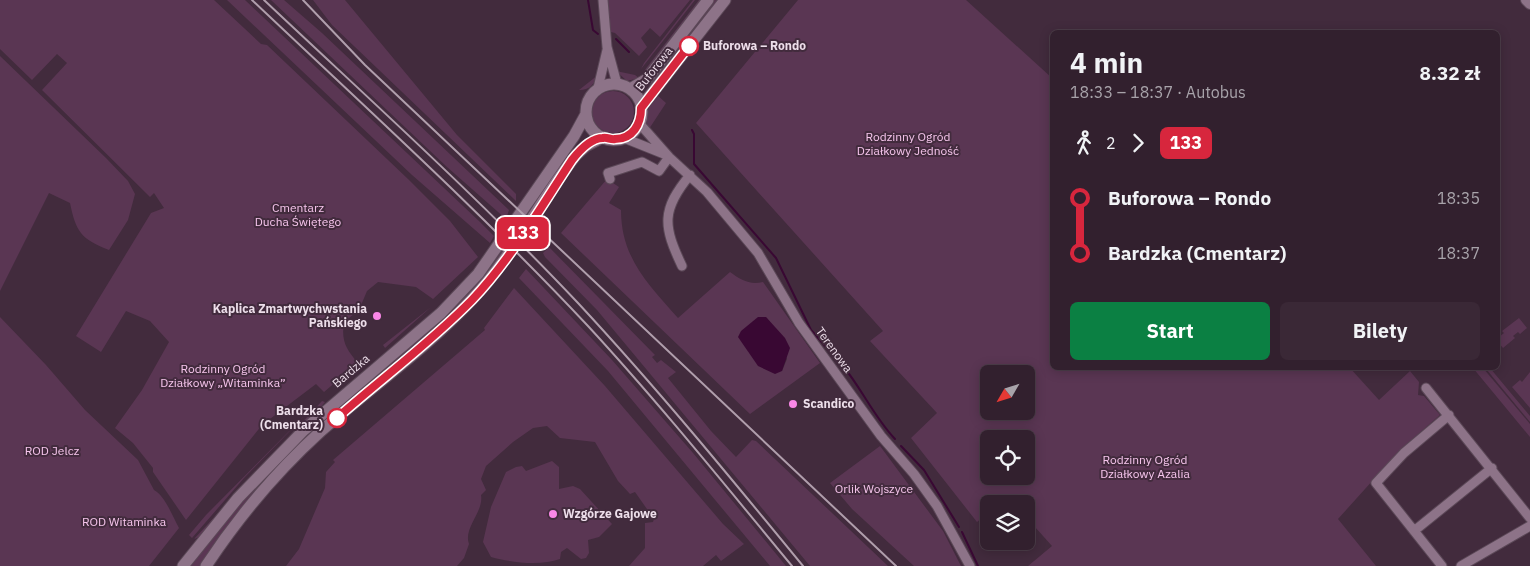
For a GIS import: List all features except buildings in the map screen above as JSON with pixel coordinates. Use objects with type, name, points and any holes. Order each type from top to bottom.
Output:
[{"type":"main road","name":"Buforowa","points":[[630,89],[641,84],[651,74],[708,0]]},
{"type":"main road","name":"Buforowa","points":[[641,108],[725,0]]},
{"type":"main road","points":[[206,566],[244,513],[284,467],[320,432],[436,334],[472,299],[500,266],[576,155],[586,146],[603,138],[616,140],[624,138],[635,130],[639,123],[641,108],[636,94],[630,89],[617,84],[598,88],[588,101],[586,114],[590,126],[603,138]]},
{"type":"main road","name":"Bardzka","points":[[183,566],[238,498],[297,437],[458,297],[478,274],[516,221],[574,136],[586,114]]},
{"type":"street","points":[[603,0],[607,47],[617,84]]},
{"type":"street","points":[[1526,0],[1530,4]]},
{"type":"street","points":[[598,88],[607,47]]},
{"type":"street","name":"Terenowa","points":[[639,123],[669,157],[690,175],[758,253],[799,323],[881,436],[914,474],[937,506],[970,566]]},
{"type":"street","name":"Terenowa","points":[[624,138],[669,157]]},
{"type":"street","points":[[610,179],[608,173],[642,162],[659,171],[669,157]]},
{"type":"street","points":[[682,266],[668,231],[667,213],[690,175]]},
{"type":"street","points":[[1426,388],[1492,468],[1530,518]]},
{"type":"street","points":[[1442,566],[1376,483],[1404,453],[1449,415]]},
{"type":"street","points":[[1414,531],[1492,468]]},
{"type":"street","points":[[1461,566],[1530,526]]},
{"type":"green space","name":"Cmentarz Ducha Świętego","points":[[0,0],[214,0],[261,44],[267,45],[408,179],[450,221],[478,257],[433,299],[416,287],[378,282],[367,291],[359,310],[344,322],[343,334],[345,344],[358,363],[324,392],[316,384],[262,425],[186,520],[153,472],[153,468],[133,443],[115,428],[142,390],[169,342],[150,321],[126,311],[101,352],[76,336],[151,213],[164,208],[154,193],[150,197],[42,90],[67,63],[57,54],[32,80],[0,49]]},
{"type":"green space","points":[[227,0],[245,0],[480,222],[494,236],[490,243],[412,175]]},
{"type":"green space","points":[[271,0],[284,0],[322,33],[509,210],[506,219],[447,167]]},
{"type":"green space","points":[[313,0],[345,0],[457,135],[516,194],[516,201],[332,25]]},
{"type":"green space","points":[[606,0],[690,0],[660,37],[650,28],[641,38],[647,47],[639,56],[615,33],[611,32]]},
{"type":"green space","points":[[693,0],[695,0],[641,69],[644,63]]},
{"type":"green space","points":[[699,0],[702,0],[646,73],[644,71]]},
{"type":"green space","points":[[714,0],[719,0],[655,81],[653,79]]},
{"type":"green space","points":[[798,0],[966,0],[1050,76],[1050,370],[1352,370],[1379,400],[1410,371],[1419,382],[1418,395],[1424,396],[1440,415],[1401,449],[1338,519],[1376,566],[1028,566],[1052,546],[1035,527],[1035,495],[980,495],[980,520],[977,522],[911,438],[937,413],[870,341],[883,331],[696,123]]},
{"type":"green space","points":[[0,56],[106,158],[128,181],[135,194],[128,220],[109,250],[92,242],[81,233],[75,221],[70,203],[49,193],[0,291]]},
{"type":"green space","points":[[616,71],[635,75],[639,78],[627,81]]},
{"type":"green space","points":[[598,75],[591,86],[579,90]]},
{"type":"green space","points":[[617,91],[625,94],[631,100],[634,112],[631,124],[625,130],[609,133],[601,130],[595,124],[592,108],[595,100],[601,94]]},
{"type":"green space","points":[[656,94],[666,103],[649,129],[647,116],[649,107]]},
{"type":"green space","points":[[607,179],[619,187],[609,203],[621,210],[622,227],[631,256],[656,294],[678,318],[730,272],[745,281],[753,283],[763,282],[820,363],[750,414],[561,233]],"holes":[[[766,317],[777,331],[787,359],[782,371]]]},
{"type":"green space","points":[[504,246],[506,249],[484,278],[451,313],[450,311],[482,276]]},
{"type":"green space","points":[[549,247],[655,355],[652,357],[657,363],[661,360],[676,372],[668,378],[711,431],[736,457],[752,440],[756,441],[888,566],[810,566],[597,310],[545,257],[543,253]]},
{"type":"green space","points":[[526,269],[612,360],[693,453],[786,566],[770,566],[608,371],[519,278]]},
{"type":"green space","points":[[514,288],[605,386],[723,524],[744,544],[721,561],[716,555],[703,566],[629,566],[645,548],[645,523],[653,522],[654,519],[635,492],[630,494],[618,481],[595,442],[560,438],[547,426],[533,428],[513,442],[486,466],[481,479],[486,490],[481,495],[480,508],[469,532],[469,544],[464,558],[457,566],[286,566],[299,549],[325,488],[326,472],[335,462],[333,460],[485,330],[484,328]]},
{"type":"green space","points":[[431,307],[385,348],[383,345]]},
{"type":"green space","name":"ROD Jelcz","points":[[0,317],[46,365],[85,410],[138,460],[154,490],[162,497],[168,507],[179,528],[149,566],[0,566]]},
{"type":"green space","points":[[1519,318],[1527,328],[1520,334],[1518,332],[1513,336],[1515,338],[1503,348],[1500,344],[1500,336],[1504,333],[1502,331]]},
{"type":"green space","points":[[439,322],[431,332],[385,370],[384,368]]},
{"type":"green space","points":[[1475,370],[1485,370],[1530,424],[1530,437]]},
{"type":"green space","points":[[1487,370],[1492,370],[1530,416],[1530,422]]},
{"type":"green space","points":[[1530,372],[1530,408],[1512,387],[1520,380],[1522,382]]},
{"type":"green space","points":[[377,374],[379,376],[206,556],[200,566],[191,566],[243,499],[315,427]]},
{"type":"green space","points":[[320,400],[244,478],[192,538],[189,535],[206,515]]},
{"type":"green space","points":[[322,401],[325,402],[314,415],[267,461]]},
{"type":"green space","name":"Orlik Wojszyce","points":[[880,446],[943,531],[961,566],[914,566],[852,509],[830,483]]},
{"type":"green space","points":[[267,461],[243,486],[257,470]]},
{"type":"green space","points":[[552,461],[559,467],[559,489],[573,486],[580,489],[612,524],[599,537],[588,540],[589,553],[586,558],[581,559],[567,548],[561,552],[560,559],[536,563],[508,561],[491,557],[483,542],[491,507],[506,472],[522,466],[526,471]]},
{"type":"green space","points":[[243,486],[199,537],[194,539]]},
{"type":"shaded area","points":[[758,317],[766,317],[785,338],[790,348],[782,371],[775,374],[758,366],[738,337],[741,331]]},
{"type":"waterway","points":[[588,0],[593,30],[598,34]]},
{"type":"waterway","points":[[616,39],[629,52]]},
{"type":"waterway","points":[[692,130],[694,134],[694,164],[776,258],[811,330],[837,359]]},
{"type":"waterway","points":[[843,366],[881,422],[895,439]]},
{"type":"waterway","points":[[901,446],[924,470],[959,527]]},
{"type":"waterway","points":[[962,532],[978,566]]},
{"type":"railway","points":[[252,0],[464,201],[588,326],[666,414],[792,566]]},
{"type":"railway","points":[[264,0],[463,187],[578,303],[665,400],[803,566]]},
{"type":"railway","points":[[303,0],[365,65],[896,566]]},
{"type":"bus line","name":"133","points":[[337,418],[441,330],[487,283],[572,160],[583,148],[603,138],[616,140],[624,138],[635,130],[641,118],[641,108],[689,46]]},
{"type":"place","name":"Buforowa – Rondo","points":[[689,46]]},
{"type":"place","name":"Kaplica Zmartwychwstania Pańskiego","points":[[377,316]]},
{"type":"place","name":"Scandico","points":[[793,404]]},
{"type":"place","name":"Bardzka (Cmentarz)","points":[[337,418]]},
{"type":"place","name":"Wzgórze Gajowe","points":[[553,514]]},
{"type":"park label","name":"Rodzinny Ogród Działkowy Jedność","points":[[908,144]]},
{"type":"park label","name":"Rodzinny Ogród Działkowy „Witaminka”","points":[[223,376]]},
{"type":"park label","name":"Rodzinny Ogród Działkowy Azalia","points":[[1145,467]]},
{"type":"park label","name":"ROD Witaminka","points":[[124,522]]}]
